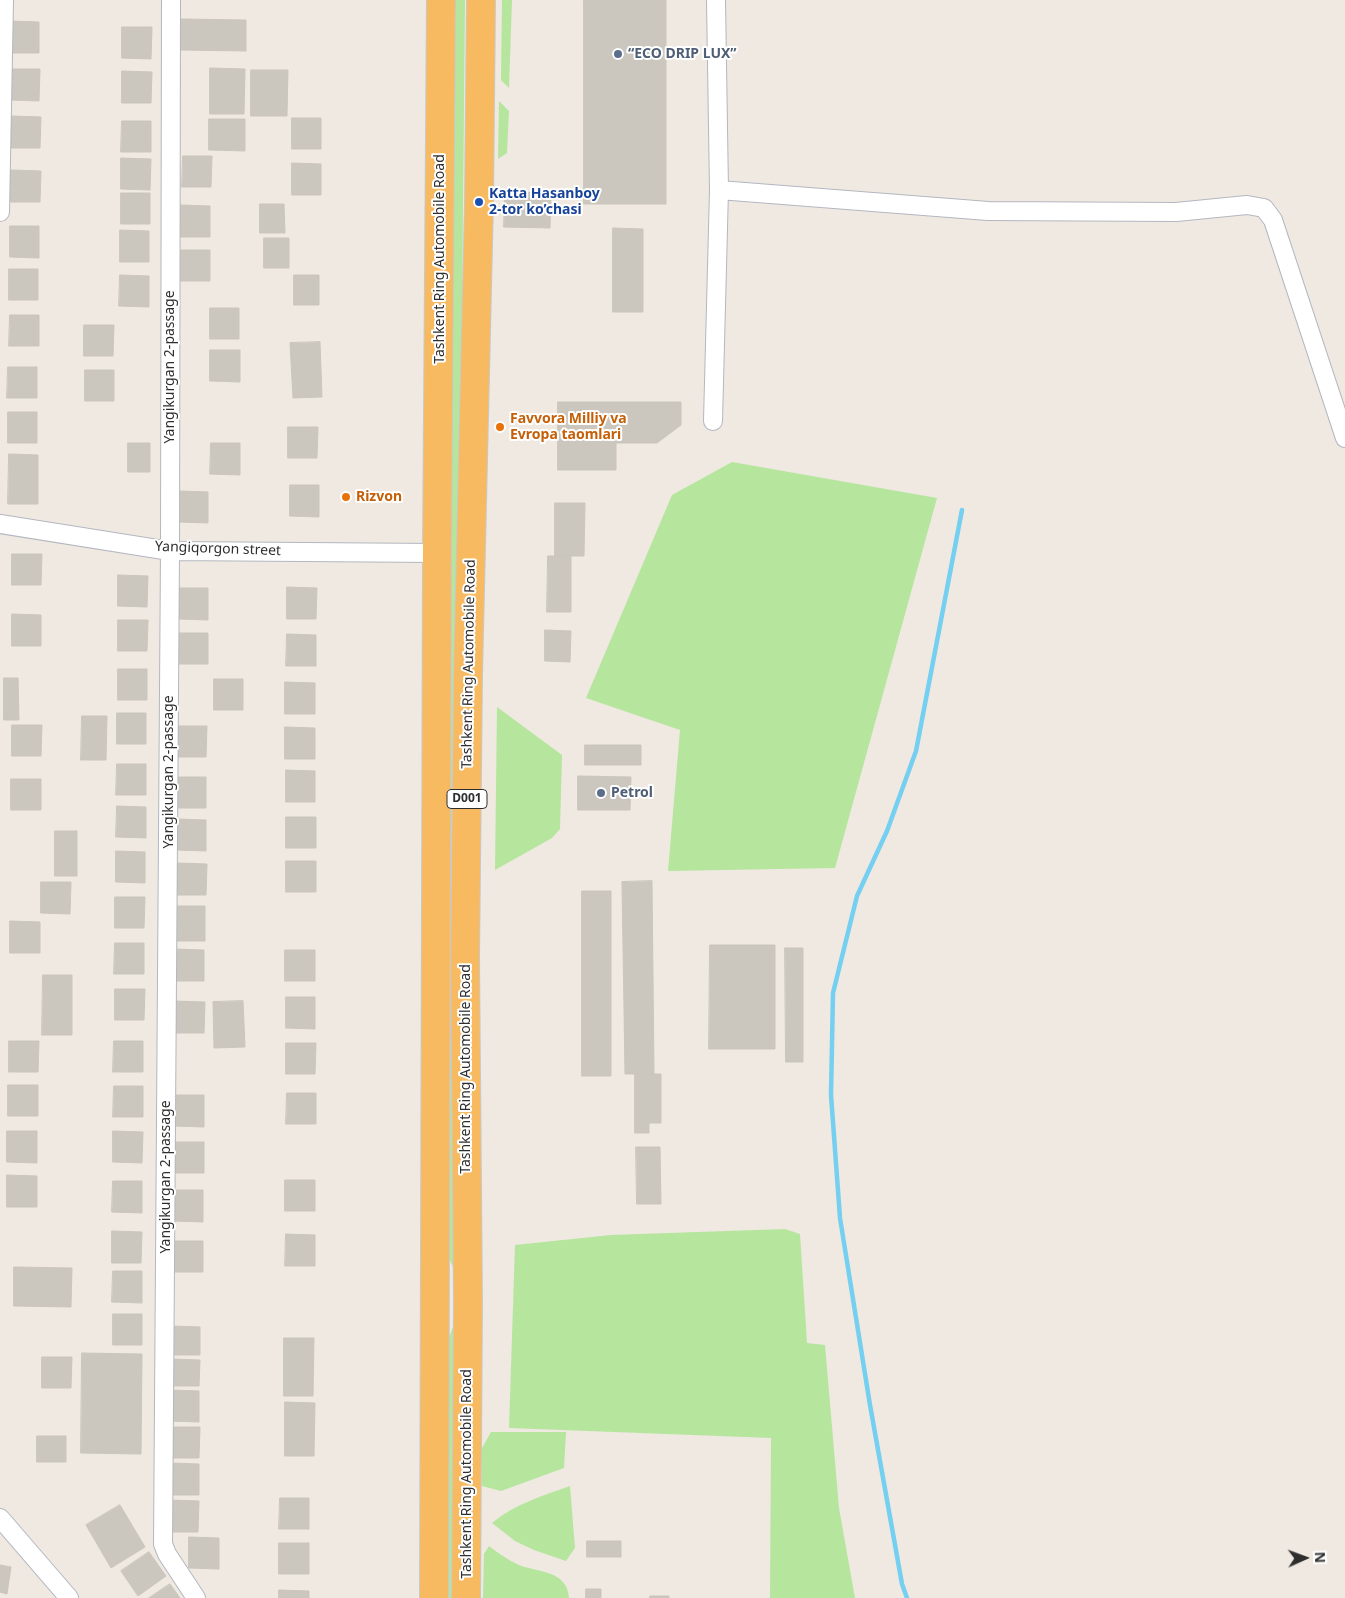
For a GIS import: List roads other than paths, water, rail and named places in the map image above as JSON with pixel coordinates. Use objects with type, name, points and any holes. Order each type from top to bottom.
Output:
[{"type":"highway","name":"Tashkent Ring Automobile Road","points":[[434,1598],[440,0]]},
{"type":"highway","name":"Tashkent Ring Automobile Road","points":[[466,1598],[468,1304],[465,968],[468,675],[481,0]]},
{"type":"highway","points":[[435,1303],[468,1304]]},
{"type":"street","points":[[0,212],[4,0]]},
{"type":"street","name":"Yangikurgan 2-passage","points":[[171,0],[170,550],[163,1544],[167,1554],[196,1598]]},
{"type":"street","points":[[713,421],[720,190],[716,0]]},
{"type":"street","points":[[720,190],[988,211],[1176,212],[1247,205],[1264,208],[1273,220],[1345,438]]},
{"type":"street","name":"Yangiqorgon street","points":[[0,524],[170,550],[437,553]]},
{"type":"street","points":[[0,1518],[69,1598]]},
{"type":"waterway","points":[[907,1598],[902,1584],[870,1405],[840,1218],[831,1095],[833,993],[857,896],[887,831],[916,751],[962,510]]},
{"type":"place","name":"“ECO DRIP LUX”","points":[[618,54]]},
{"type":"place","name":"Katta Hasanboy 2-tor ko’chasi","points":[[479,202]]},
{"type":"place","name":"Favvora Milliy va Evropa taomlari","points":[[500,427]]},
{"type":"place","name":"Rizvon","points":[[346,497]]},
{"type":"place","name":"Petrol","points":[[601,793]]}]
